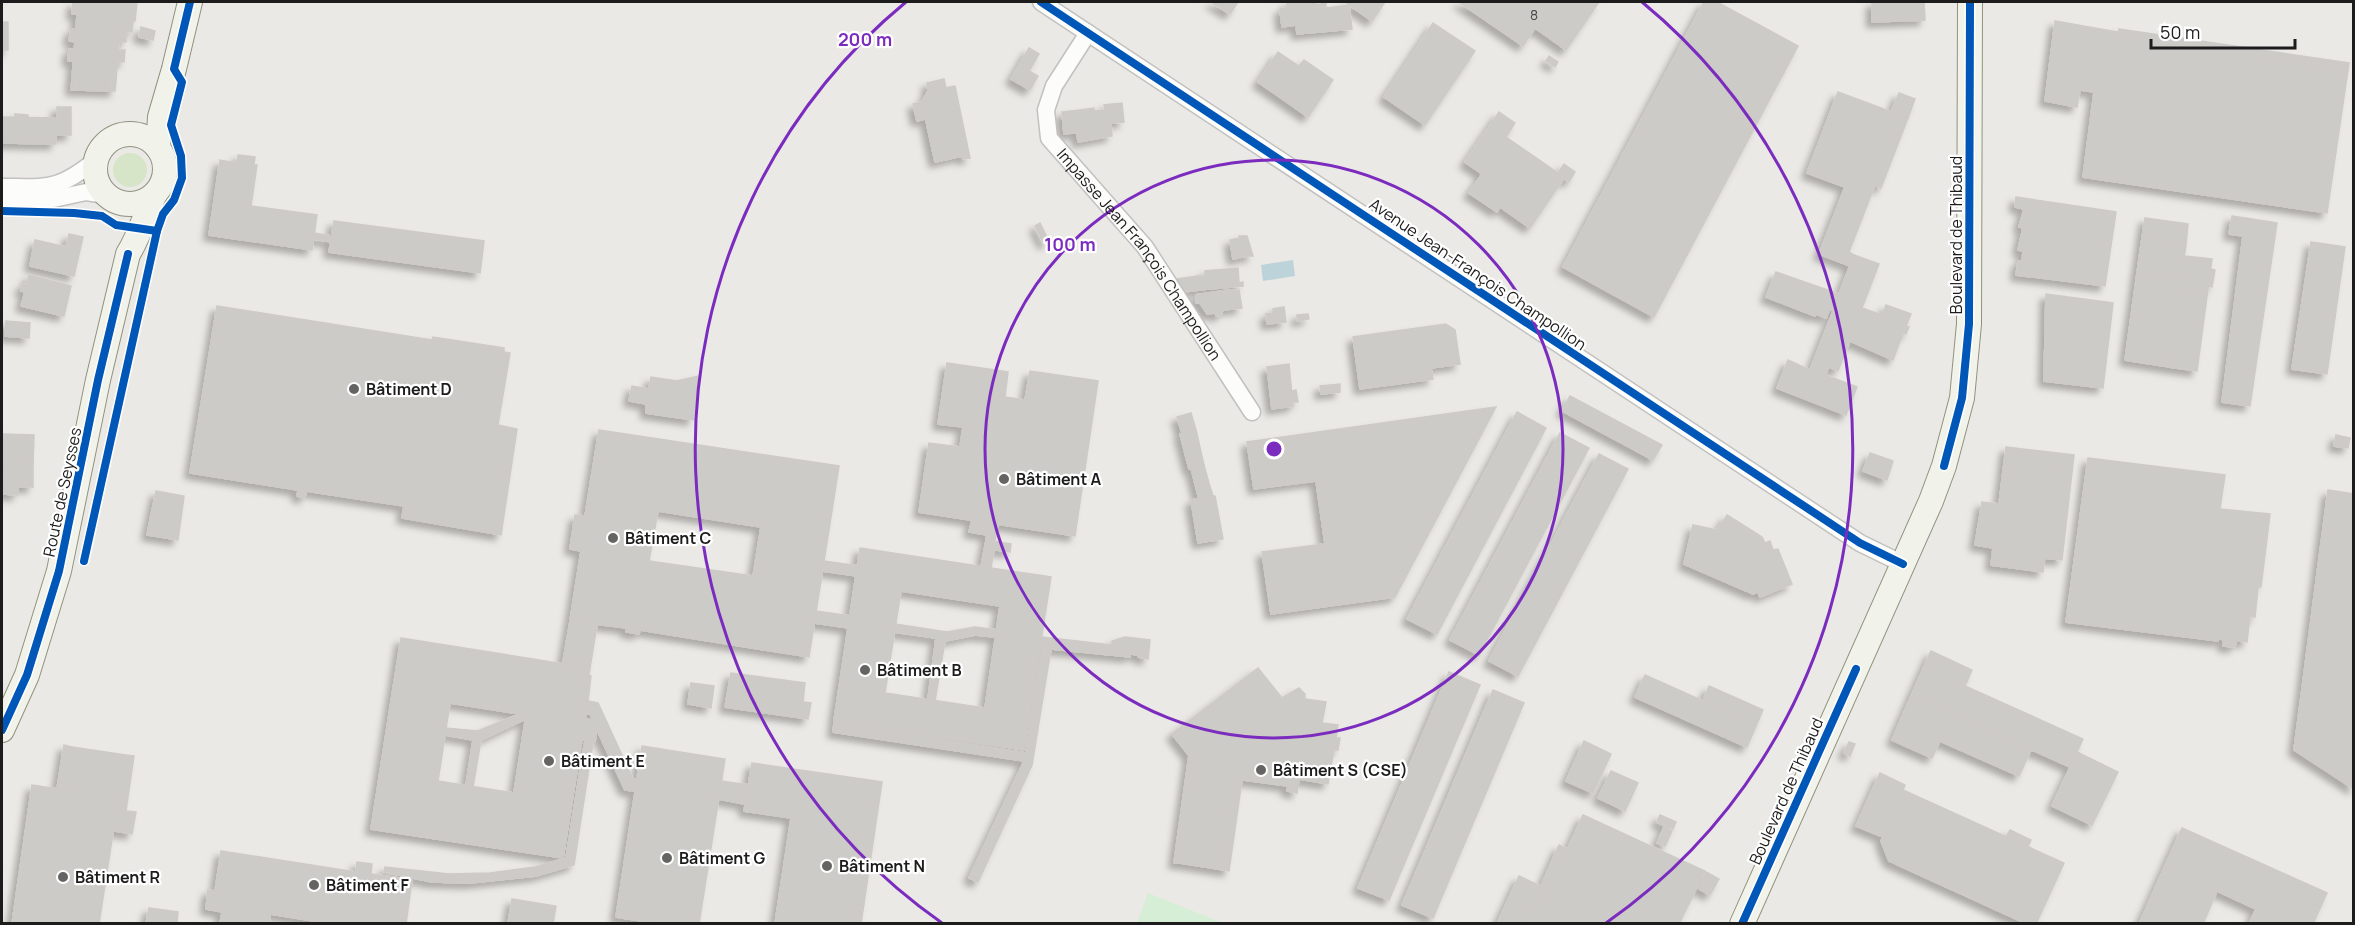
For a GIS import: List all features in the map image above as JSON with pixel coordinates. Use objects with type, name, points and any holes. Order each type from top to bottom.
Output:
[{"type":"main road","points":[[174,69],[149,113],[140,124],[107,143],[96,160],[96,179],[110,198],[130,204],[148,199],[161,186],[165,166],[158,148],[159,117],[174,69],[190,2]]},
{"type":"main road","name":"Boulevard de Thibaud","points":[[1742,924],[1931,501],[1944,466],[1962,398],[1969,324],[1970,2]]},
{"type":"main road","points":[[125,134],[143,137],[158,148]]},
{"type":"main road","name":"Route de Seysses","points":[[2,730],[27,675],[59,571],[98,381],[129,254],[155,194]]},
{"type":"main road","name":"Route de Seysses","points":[[110,198],[123,219],[129,254]]},
{"type":"street","name":"Avenue Jean-François Champollion","points":[[1041,2],[1860,543],[1903,564]]},
{"type":"street","name":"Impasse Jean François Champollion","points":[[1088,33],[1054,86],[1046,110],[1049,138],[1146,247],[1252,412]]},
{"type":"street","points":[[2,187],[50,187],[69,180],[96,160]]},
{"type":"street","points":[[2,200],[44,201],[86,192],[110,198]]},
{"type":"green space","points":[[130,153],[142,158],[147,170],[142,182],[130,187],[118,182],[113,170],[118,158]]},
{"type":"green space","points":[[1148,893],[1223,923],[1137,923]]},
{"type":"water","points":[[1293,260],[1295,276],[1263,281],[1261,265]]},
{"type":"building","points":[[73,2],[78,3],[77,14],[72,14]]},
{"type":"building","points":[[137,2],[135,21],[121,20],[116,80],[111,79],[111,91],[76,90],[76,79],[72,79],[78,3]]},
{"type":"building","points":[[1211,2],[1238,2],[1230,14]]},
{"type":"building","points":[[1287,2],[1317,2],[1315,5],[1326,3],[1326,8],[1349,5],[1352,29],[1297,34],[1296,25],[1282,27],[1280,9],[1286,8]]},
{"type":"building","points":[[1345,2],[1385,2],[1372,21]]},
{"type":"building","points":[[1459,2],[1599,2],[1566,50],[1535,28],[1523,46]]},
{"type":"building","points":[[1704,2],[1717,2],[1798,46],[1654,317],[1563,267]]},
{"type":"building","points":[[1872,2],[1924,2],[1925,20],[1872,22]]},
{"type":"building","points":[[121,20],[133,21],[132,32],[120,31]]},
{"type":"building","points":[[2055,21],[2118,32],[2117,37],[2348,70],[2327,213],[2083,177],[2094,92],[2080,90],[2077,107],[2045,101]]},
{"type":"building","points":[[2,22],[8,22],[8,50],[2,50]]},
{"type":"building","points":[[1433,23],[1475,51],[1425,125],[1384,97]]},
{"type":"building","points":[[141,27],[155,31],[153,40],[139,37]]},
{"type":"building","points":[[71,29],[76,30],[75,42],[69,41]]},
{"type":"building","points":[[2119,29],[2349,63],[2348,70],[2117,37]]},
{"type":"building","points":[[120,31],[126,31],[126,42],[119,42]]},
{"type":"building","points":[[1029,48],[1039,54],[1029,71],[1038,76],[1030,90],[1011,79]]},
{"type":"building","points":[[69,49],[74,49],[73,61],[68,61]]},
{"type":"building","points":[[119,50],[125,50],[124,62],[118,62]]},
{"type":"building","points":[[1278,52],[1299,66],[1304,60],[1333,80],[1308,117],[1258,82]]},
{"type":"building","points":[[1549,56],[1558,62],[1555,67],[1546,61]]},
{"type":"building","points":[[72,79],[76,79],[76,90],[71,90]]},
{"type":"building","points":[[111,79],[116,80],[115,91],[111,91]]},
{"type":"building","points":[[944,79],[946,88],[928,91],[927,83]]},
{"type":"building","points":[[955,86],[970,158],[963,159],[962,156],[935,162],[922,102],[928,91]]},
{"type":"building","points":[[1838,92],[1908,118],[1881,188],[1875,185],[1849,252],[1854,255],[1850,266],[1819,254],[1845,187],[1807,173]]},
{"type":"building","points":[[1899,93],[1915,99],[1908,118],[1891,112]]},
{"type":"building","points":[[922,102],[925,119],[917,121],[913,104]]},
{"type":"building","points":[[1122,103],[1124,122],[1111,123],[1112,136],[1078,142],[1077,132],[1082,132],[1080,110],[1094,108],[1094,111],[1105,110],[1104,105]]},
{"type":"building","points":[[57,107],[71,107],[71,135],[56,135],[56,144],[2,143],[2,117],[57,118]]},
{"type":"building","points":[[1080,110],[1082,132],[1064,134],[1062,112]]},
{"type":"building","points":[[1499,112],[1515,123],[1506,137],[1558,173],[1564,164],[1575,172],[1569,182],[1564,178],[1530,228],[1500,207],[1497,212],[1469,193],[1482,174],[1465,162]]},
{"type":"building","points":[[15,114],[28,115],[28,118],[15,117]]},
{"type":"building","points":[[238,155],[255,157],[254,165],[257,165],[251,206],[317,215],[312,250],[209,235],[220,160],[237,163]]},
{"type":"building","points":[[2016,197],[2116,212],[2105,286],[2016,275],[2018,261],[2022,262],[2023,251],[2018,250],[2023,228],[2019,227],[2024,209],[2015,207]]},
{"type":"building","points":[[2232,216],[2277,223],[2250,406],[2222,402],[2243,236],[2229,234]]},
{"type":"building","points":[[2145,218],[2188,224],[2186,245],[2142,238]]},
{"type":"building","points":[[334,221],[484,241],[480,273],[329,252]]},
{"type":"building","points":[[1040,223],[1049,241],[1044,244],[1035,226]]},
{"type":"building","points":[[314,233],[332,236],[331,242],[313,239]]},
{"type":"building","points":[[69,234],[83,237],[74,276],[30,266],[35,240],[66,247]]},
{"type":"building","points":[[1239,236],[1244,236],[1247,256],[1233,259],[1230,240],[1240,238]]},
{"type":"building","points":[[1244,236],[1247,236],[1253,256],[1247,256]]},
{"type":"building","points":[[2142,238],[2186,245],[2181,278],[2137,273]]},
{"type":"building","points":[[2311,242],[2345,247],[2327,374],[2292,369]]},
{"type":"building","points":[[1854,255],[1879,264],[1862,308],[1882,315],[1886,305],[1911,314],[1906,326],[1909,327],[1906,334],[1903,333],[1893,360],[1850,341],[1838,371],[1829,367],[1825,375],[1857,387],[1846,415],[1777,388],[1788,360],[1810,370],[1833,311],[1830,309],[1826,318],[1816,314],[1815,316],[1766,297],[1776,272],[1839,294]]},
{"type":"building","points":[[2184,256],[2212,259],[2197,371],[2169,367]]},
{"type":"building","points":[[1238,268],[1239,283],[1243,282],[1243,286],[1199,290],[1197,276],[1205,276],[1205,271]]},
{"type":"building","points":[[2211,269],[2215,270],[2212,287],[2209,286]]},
{"type":"building","points":[[2137,273],[2181,278],[2169,367],[2125,360]]},
{"type":"building","points":[[29,275],[71,286],[64,316],[21,306],[25,292],[21,291],[22,284],[26,285]]},
{"type":"building","points":[[1197,276],[1199,290],[1184,292],[1176,279]]},
{"type":"building","points":[[1239,290],[1242,308],[1223,310],[1221,315],[1216,316],[1215,313],[1207,314],[1200,303],[1196,303],[1196,295]]},
{"type":"building","points":[[2046,294],[2113,303],[2103,388],[2044,381]]},
{"type":"building","name":"Bâtiment D","points":[[217,306],[432,340],[433,337],[504,348],[504,352],[510,353],[498,425],[517,429],[501,535],[402,518],[404,506],[306,491],[305,498],[297,496],[298,490],[190,473]]},
{"type":"building","points":[[1284,307],[1286,322],[1267,324],[1266,314],[1273,313],[1273,309]]},
{"type":"building","points":[[1308,314],[1309,319],[1297,321],[1297,315]]},
{"type":"building","points":[[6,321],[30,323],[29,338],[5,336]]},
{"type":"building","points":[[1446,324],[1455,330],[1460,364],[1431,368],[1433,379],[1360,389],[1353,337]]},
{"type":"building","name":"Bâtiment A","points":[[947,363],[1008,372],[1005,397],[1025,400],[1030,371],[1098,381],[1075,536],[919,512],[929,443],[960,447],[963,427],[938,424]]},
{"type":"building","points":[[1289,364],[1293,406],[1272,409],[1267,367]]},
{"type":"building","points":[[699,376],[693,420],[646,413],[646,404],[629,401],[632,386],[649,389],[651,377],[677,381]]},
{"type":"building","points":[[1340,384],[1340,392],[1321,394],[1320,386]]},
{"type":"building","points":[[1296,390],[1298,402],[1293,402],[1292,391]]},
{"type":"building","points":[[1570,396],[1662,445],[1653,460],[1562,411]]},
{"type":"building","points":[[1496,407],[1395,597],[1271,614],[1262,552],[1325,544],[1316,481],[1254,489],[1247,442]]},
{"type":"building","points":[[1517,412],[1546,428],[1437,634],[1407,619]]},
{"type":"building","points":[[1191,413],[1196,430],[1182,433],[1177,417]]},
{"type":"building","name":"Bâtiment C","points":[[599,430],[839,466],[809,657],[640,630],[639,634],[626,632],[627,628],[570,621],[581,551],[570,549],[575,515],[585,516]],"holes":[[[658,511],[761,527],[753,576],[649,561]]]},
{"type":"building","points":[[1196,430],[1204,465],[1189,469],[1180,434]]},
{"type":"building","points":[[1560,433],[1589,448],[1479,655],[1450,640]]},
{"type":"building","points":[[2,434],[34,435],[33,464],[2,463]]},
{"type":"building","points":[[2336,435],[2350,438],[2348,448],[2334,446]]},
{"type":"building","points":[[2006,447],[2057,453],[2043,572],[1991,565],[1993,548],[1975,545],[1982,502],[1999,504]]},
{"type":"building","points":[[1870,453],[1893,461],[1887,480],[1863,471]]},
{"type":"building","points":[[2057,453],[2074,455],[2062,560],[2044,558]]},
{"type":"building","points":[[1599,454],[1628,469],[1518,676],[1489,661]]},
{"type":"building","points":[[2088,458],[2225,475],[2220,509],[2270,514],[2261,587],[2258,587],[2255,617],[2250,616],[2247,642],[2218,639],[2218,641],[2066,622]]},
{"type":"building","points":[[4,463],[33,464],[33,487],[18,487],[18,495],[3,494]]},
{"type":"building","points":[[1204,465],[1208,480],[1195,484],[1191,468]]},
{"type":"building","points":[[1208,480],[1213,496],[1199,499],[1195,484]]},
{"type":"building","points":[[2328,490],[2354,494],[2354,789],[2294,750]]},
{"type":"building","points":[[156,491],[184,496],[178,540],[147,535]]},
{"type":"building","points":[[1215,496],[1223,539],[1198,543],[1191,500]]},
{"type":"building","points":[[1727,515],[1735,520],[1732,527],[1722,523]]},
{"type":"building","points":[[972,520],[998,524],[995,541],[991,541],[989,549],[994,550],[991,568],[981,567],[987,535],[969,532]]},
{"type":"building","points":[[1735,520],[1762,537],[1765,543],[1770,541],[1773,550],[1778,549],[1792,584],[1760,597],[1758,592],[1753,594],[1684,564],[1693,525],[1717,530],[1722,523],[1732,527]]},
{"type":"building","points":[[991,541],[1011,544],[1010,552],[989,549]]},
{"type":"building","name":"Bâtiment B","points":[[860,548],[1051,577],[1024,750],[834,721]],"holes":[[[901,591],[1000,606],[985,708],[885,693]]]},
{"type":"building","points":[[824,561],[858,566],[856,576],[823,571]]},
{"type":"building","points":[[816,611],[850,616],[848,628],[815,623]]},
{"type":"building","points":[[570,621],[597,625],[590,668],[563,662]]},
{"type":"building","points":[[895,624],[947,632],[975,627],[997,630],[995,637],[975,635],[945,641],[935,701],[928,699],[936,638],[894,632]]},
{"type":"building","points":[[1042,637],[1112,645],[1112,641],[1125,637],[1150,640],[1148,659],[1138,657],[1140,650],[1131,649],[1130,657],[1051,649],[1032,765],[978,882],[969,878],[1024,761],[833,732],[834,723],[919,736],[919,734],[926,735],[926,737],[1026,753]]},
{"type":"building","name":"Bâtiment E","points":[[401,638],[590,668],[588,701],[563,858],[371,829]],"holes":[[[450,703],[526,715],[514,793],[438,781]]]},
{"type":"building","points":[[2224,639],[2236,641],[2235,647],[2223,646]]},
{"type":"building","points":[[1131,649],[1140,650],[1139,655],[1131,654]]},
{"type":"building","points":[[1931,651],[1972,670],[1965,686],[2083,739],[2070,767],[1911,696]]},
{"type":"building","name":"Bâtiment S (CSE)","points":[[1258,668],[1282,698],[1299,688],[1305,694],[1305,699],[1326,702],[1322,723],[1338,725],[1336,738],[1340,738],[1338,750],[1334,750],[1328,784],[1299,779],[1297,793],[1287,791],[1288,786],[1236,779],[1223,870],[1179,863],[1194,762],[1172,734]]},
{"type":"building","points":[[1449,672],[1480,685],[1389,900],[1358,888]]},
{"type":"building","points":[[731,673],[805,683],[803,702],[811,703],[808,719],[725,707]]},
{"type":"building","points":[[1645,675],[1741,718],[1731,740],[1635,697]]},
{"type":"building","points":[[691,683],[714,686],[711,708],[688,704]]},
{"type":"building","points":[[1709,686],[1763,710],[1747,747],[1731,740],[1741,718],[1703,701]]},
{"type":"building","points":[[1493,690],[1524,703],[1433,918],[1402,905]]},
{"type":"building","points":[[1911,696],[2031,750],[2019,776],[1940,741],[1932,758],[1892,740]]},
{"type":"building","points":[[588,701],[598,703],[633,779],[637,779],[635,791],[625,790],[597,730],[595,742],[593,742],[574,865],[536,876],[470,883],[432,882],[384,872],[385,867],[449,874],[490,873],[535,867],[566,858],[585,740],[581,740],[585,719],[593,720],[590,714],[586,714]]},
{"type":"building","points":[[519,714],[526,715],[526,719],[481,740],[473,787],[466,786],[473,740],[445,735],[446,728],[478,731]]},
{"type":"building","points":[[1584,741],[1611,754],[1593,793],[1566,781]]},
{"type":"building","points":[[1849,742],[1855,744],[1850,756],[1844,753]]},
{"type":"building","points":[[64,745],[72,747],[66,790],[57,789]]},
{"type":"building","name":"Bâtiment G","points":[[642,746],[725,759],[699,924],[662,924],[616,917]]},
{"type":"building","name":"Bâtiment R","points":[[72,747],[125,755],[99,924],[12,924],[32,785],[66,790]]},
{"type":"building","points":[[2077,752],[2118,772],[2092,825],[2052,806]]},
{"type":"building","points":[[125,755],[134,756],[126,811],[136,812],[132,834],[114,831]]},
{"type":"building","points":[[1189,755],[1194,762],[1179,863],[1174,863]]},
{"type":"building","name":"Bâtiment N","points":[[752,763],[882,782],[861,924],[775,924],[791,818],[744,811]]},
{"type":"building","points":[[1611,771],[1638,783],[1625,811],[1598,798]]},
{"type":"building","points":[[1880,773],[1905,785],[1903,790],[2064,863],[2036,924],[2027,924],[1889,861],[1881,841],[1883,837],[1856,826]]},
{"type":"building","points":[[1236,779],[1242,780],[1229,871],[1223,870]]},
{"type":"building","points":[[721,781],[748,785],[745,804],[718,799]]},
{"type":"building","points":[[1583,815],[1705,871],[1679,924],[1523,924],[1535,896],[1544,900]]},
{"type":"building","points":[[1660,815],[1676,822],[1673,829],[1657,822]]},
{"type":"building","points":[[1664,827],[1672,831],[1665,846],[1657,843]]},
{"type":"building","points":[[2182,828],[2327,893],[2313,924],[2249,924],[2256,909],[2217,891],[2203,924],[2139,924]]},
{"type":"building","points":[[2010,830],[2031,840],[2028,847],[2006,837]]},
{"type":"building","points":[[1559,845],[1567,849],[1549,890],[1541,886]]},
{"type":"building","name":"Bâtiment F","points":[[221,851],[356,872],[357,862],[372,864],[371,874],[412,880],[406,924],[333,924],[270,914],[269,924],[220,924],[222,912],[206,909],[208,890],[215,891]]},
{"type":"building","points":[[1706,872],[1719,879],[1710,895],[1699,889]]},
{"type":"building","points":[[1519,876],[1549,890],[1544,900],[1535,896],[1523,924],[1497,924]]},
{"type":"building","points":[[512,899],[556,906],[553,924],[508,924]]},
{"type":"building","points":[[149,908],[178,912],[177,924],[146,924]]},
{"type":"cycle path","points":[[84,561],[157,231],[163,214],[174,200],[182,178],[181,156],[171,125],[182,82],[174,69],[190,2]]},
{"type":"cycle path","points":[[1041,2],[1860,543],[1903,564]]},
{"type":"cycle path","points":[[1944,466],[1962,398],[1969,324],[1970,2]]},
{"type":"cycle path","points":[[2,211],[102,216],[116,225],[157,231]]},
{"type":"cycle path","points":[[2,730],[27,675],[59,571],[98,380],[128,254]]},
{"type":"cycle path","points":[[1742,924],[1856,669]]},
{"type":"place","name":"Bâtiment D","points":[[354,389]]},
{"type":"place","name":"Bâtiment A","points":[[1004,479]]},
{"type":"place","name":"Bâtiment C","points":[[613,538]]},
{"type":"place","name":"Bâtiment B","points":[[865,670]]},
{"type":"place","name":"Bâtiment E","points":[[549,761]]},
{"type":"place","name":"Bâtiment S (CSE)","points":[[1261,770]]},
{"type":"place","name":"Bâtiment G","points":[[667,858]]},
{"type":"place","name":"Bâtiment N","points":[[827,866]]},
{"type":"place","name":"Bâtiment R","points":[[63,877]]},
{"type":"place","name":"Bâtiment F","points":[[314,885]]}]
